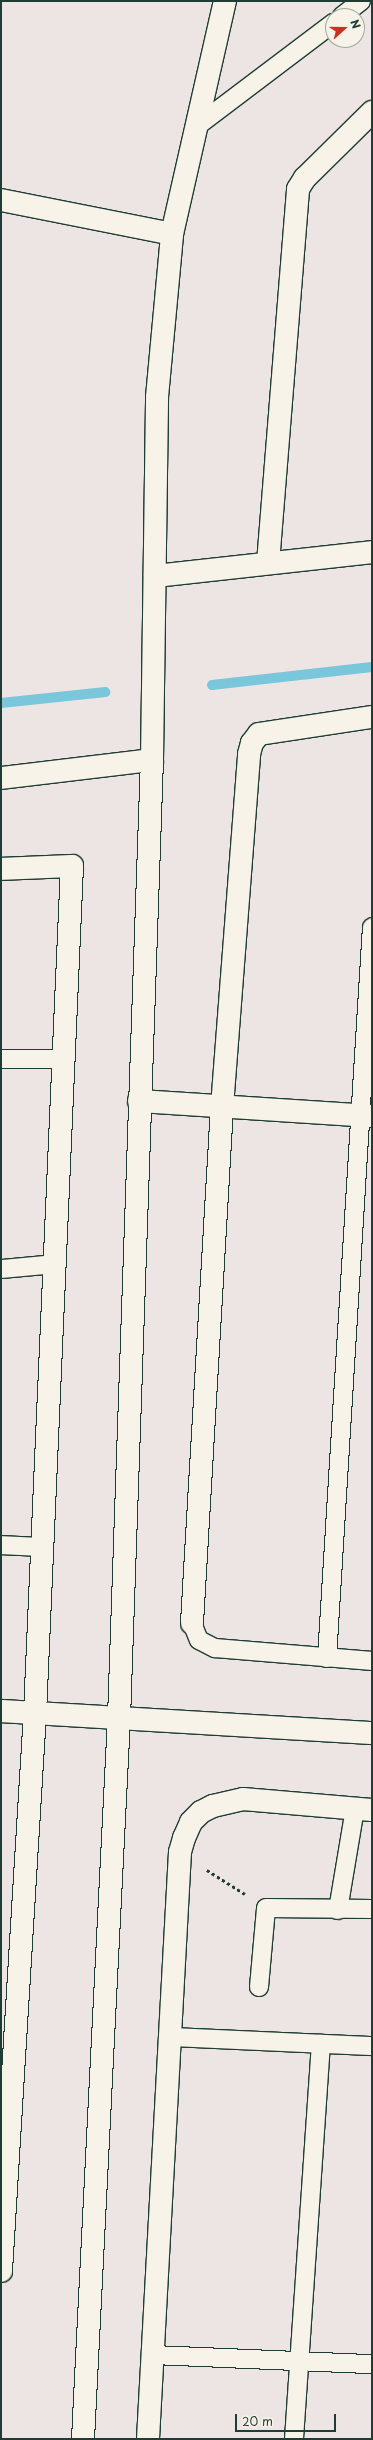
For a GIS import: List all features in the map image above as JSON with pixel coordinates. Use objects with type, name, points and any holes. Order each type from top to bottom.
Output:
[{"type":"street","points":[[83,2439],[119,1718],[139,1101],[152,760],[157,398],[172,234],[225,1]]},
{"type":"street","points":[[268,563],[298,189],[304,178],[372,112]]},
{"type":"street","points":[[1,200],[172,234]]},
{"type":"street","points":[[154,576],[372,552]]},
{"type":"street","points":[[192,1623],[222,1107],[249,754],[252,743],[260,734],[273,730],[372,717]]},
{"type":"street","points":[[1,778],[152,760]]},
{"type":"street","points":[[1,869],[72,866],[34,1713],[1,2271]]},
{"type":"street","points":[[139,1101],[366,1115]]},
{"type":"street","points":[[1,1711],[372,1733]]},
{"type":"street","points":[[148,2439],[180,1852],[191,1822],[201,1812],[227,1802],[243,1799],[364,1809]]},
{"type":"lane","points":[[352,8],[361,1]]},
{"type":"lane","points":[[197,126],[325,29]]},
{"type":"lane","points":[[327,1658],[366,1115],[372,927]]},
{"type":"lane","points":[[1,1059],[64,1059]]},
{"type":"lane","points":[[1,1269],[55,1264]]},
{"type":"lane","points":[[1,1545],[42,1547]]},
{"type":"lane","points":[[192,1623],[199,1640],[215,1648],[372,1661]]},
{"type":"lane","points":[[338,1910],[364,1809]]},
{"type":"lane","points":[[259,1987],[266,1908],[338,1910],[372,1909]]},
{"type":"lane","points":[[170,2037],[372,2046]]},
{"type":"lane","points":[[294,2439],[321,2044]]},
{"type":"lane","points":[[153,2355],[372,2364]]},
{"type":"path","points":[[180,1852],[266,1908]]},
{"type":"waterway","points":[[212,685],[372,667]]},
{"type":"waterway","points":[[1,703],[105,692]]}]
